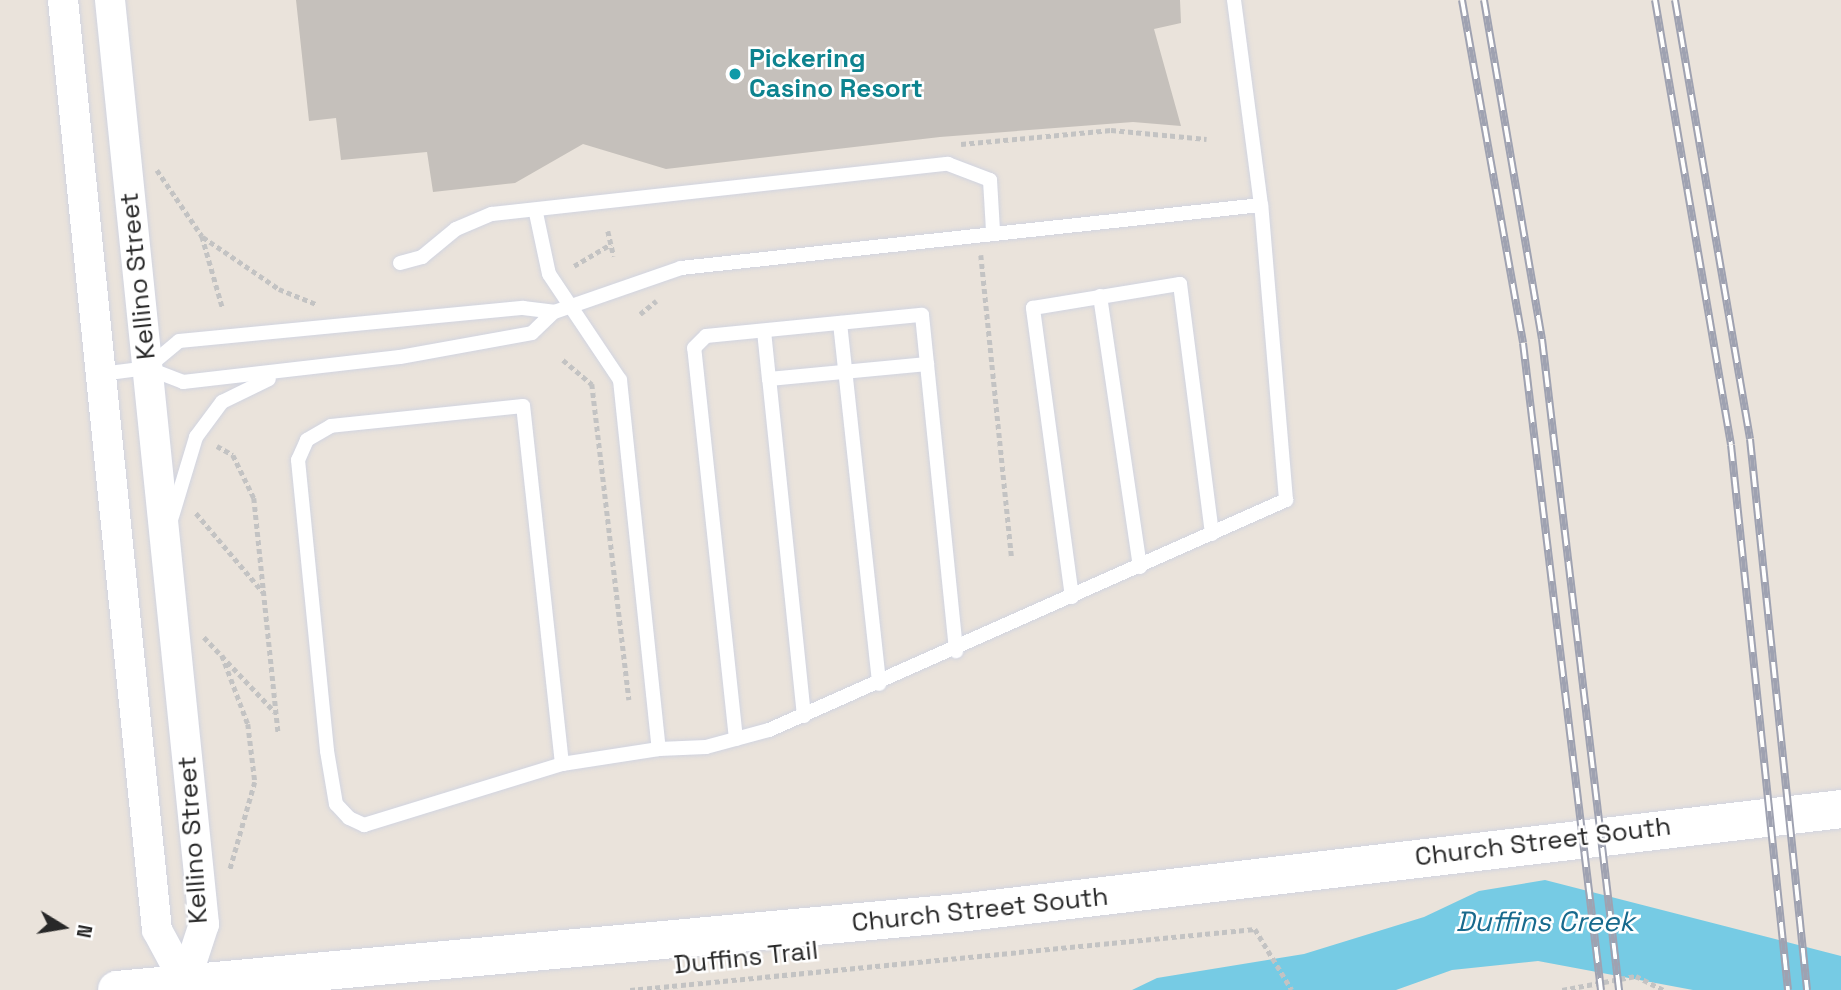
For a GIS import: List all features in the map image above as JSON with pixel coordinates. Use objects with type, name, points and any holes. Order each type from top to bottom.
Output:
[{"type":"main road","name":"Church Street South","points":[[117,990],[186,986],[959,913],[1385,860],[1840,809]]},
{"type":"street","name":"Kellino Street","points":[[63,0],[157,930],[186,986]]},
{"type":"street","name":"Kellino Street","points":[[110,0],[205,924],[186,986]]},
{"type":"lane","points":[[562,764],[523,406],[331,426],[307,440],[298,460],[336,804],[364,825],[562,764],[736,739],[804,716],[956,651],[1286,500],[1261,205],[1234,0]]},
{"type":"lane","points":[[400,263],[422,257],[471,219],[948,164],[990,180],[993,230]]},
{"type":"lane","points":[[101,374],[147,368],[183,382],[298,371],[532,333],[560,310],[681,268],[993,230],[1261,205]]},
{"type":"lane","points":[[536,213],[560,310],[620,380],[659,749]]},
{"type":"lane","points":[[1072,597],[1033,308],[1180,284],[1212,534]]},
{"type":"lane","points":[[1100,296],[1140,566]]},
{"type":"lane","points":[[147,368],[179,341],[523,308],[560,310]]},
{"type":"lane","points":[[736,739],[694,348],[706,336],[922,315],[956,651]]},
{"type":"lane","points":[[840,323],[879,684]]},
{"type":"lane","points":[[764,331],[804,716]]},
{"type":"lane","points":[[769,379],[927,364]]},
{"type":"lane","points":[[165,540],[196,437],[222,402],[298,371]]},
{"type":"path","points":[[150,159],[202,236],[223,309]]},
{"type":"path","points":[[608,231],[614,256]]},
{"type":"path","points":[[202,236],[279,289],[316,304]]},
{"type":"path","points":[[574,266],[611,244]]},
{"type":"path","points":[[981,254],[1012,559]]},
{"type":"path","points":[[564,360],[592,384],[629,703]]},
{"type":"path","points":[[217,446],[233,455],[254,498],[278,732]]},
{"type":"path","points":[[193,509],[264,592]]},
{"type":"path","points":[[198,630],[276,712]]},
{"type":"path","points":[[222,655],[248,724],[255,782],[225,884]]},
{"type":"path","name":"Duffins Trail","points":[[630,990],[1255,929],[1292,990]]},
{"type":"path","points":[[1562,990],[1636,975],[1664,990]]},
{"type":"water","name":"Duffins Creek","points":[[1545,880],[1841,956],[1841,990],[1693,990],[1538,961],[1452,970],[1396,990],[1132,990],[1157,978],[1304,954],[1424,917],[1479,891]]},
{"type":"building","name":"Pickering Casino Resort","points":[[296,0],[1180,0],[1181,23],[1154,29],[1181,126],[1133,122],[940,137],[666,169],[583,144],[515,183],[433,192],[427,152],[341,160],[336,118],[309,121]]},
{"type":"railway","points":[[1462,0],[1523,343],[1601,990]]},
{"type":"railway","points":[[1484,0],[1542,339],[1619,990]]},
{"type":"railway","points":[[1655,0],[1731,445],[1788,990]]},
{"type":"railway","points":[[1675,0],[1750,439],[1807,990]]},
{"type":"place","name":"Pickering Casino Resort","points":[[735,74]]}]
